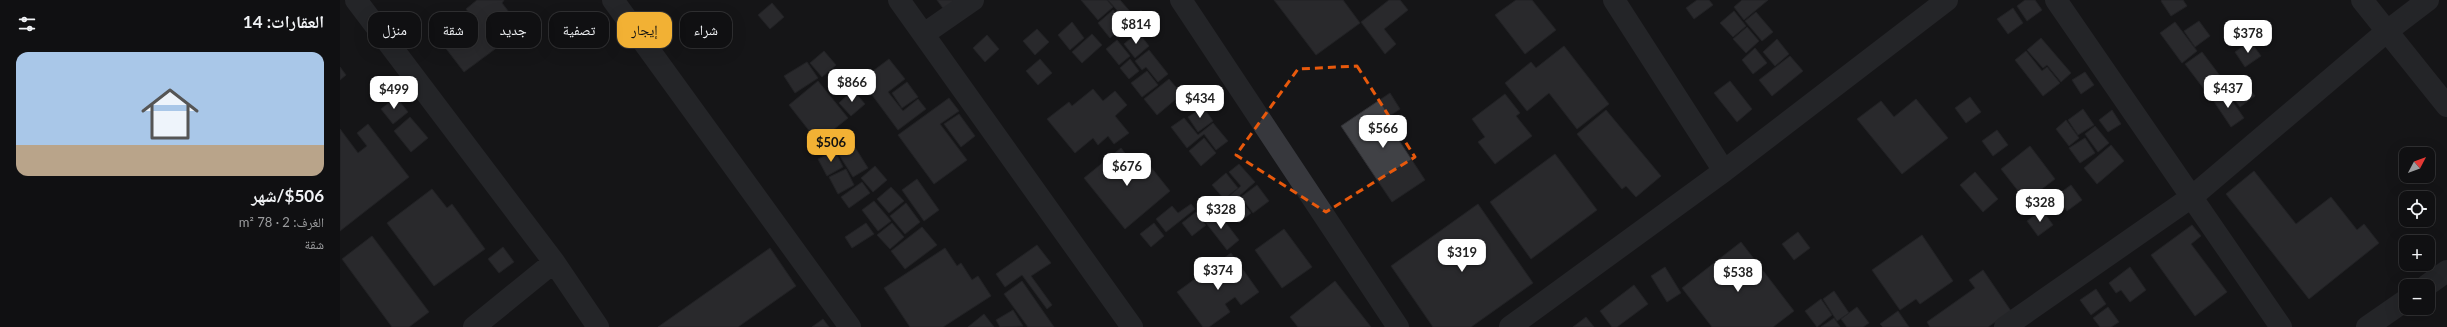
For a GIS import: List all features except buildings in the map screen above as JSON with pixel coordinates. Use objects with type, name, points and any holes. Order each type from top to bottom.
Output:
[{"type":"street","points":[[356,0],[554,262],[598,327]]},
{"type":"street","points":[[613,0],[850,327]]},
{"type":"street","points":[[899,0],[1132,327]]},
{"type":"street","points":[[924,34],[973,0]]},
{"type":"street","points":[[1181,0],[1398,327]]},
{"type":"street","points":[[1614,0],[1724,171]]},
{"type":"street","points":[[1510,327],[1724,171],[1947,0]]},
{"type":"street","points":[[2056,0],[2193,196],[2281,327]]},
{"type":"street","points":[[2362,0],[2386,32],[2447,106]]},
{"type":"street","points":[[2005,327],[2193,196],[2386,32],[2428,0]]},
{"type":"street","points":[[474,327],[554,262]]},
{"type":"street","points":[[2435,280],[2447,271]]},
{"type":"street","points":[[2366,327],[2399,305]]},
{"type":"highlighted area","points":[[1357,66],[1415,157],[1326,212],[1236,155],[1298,69]]}]
